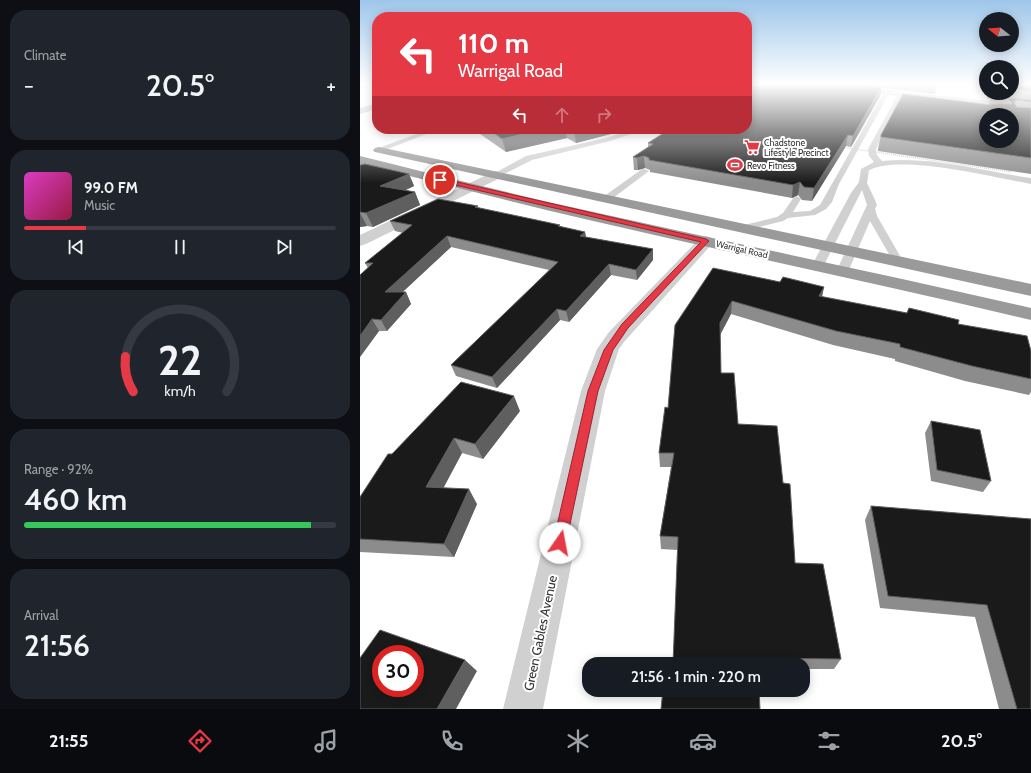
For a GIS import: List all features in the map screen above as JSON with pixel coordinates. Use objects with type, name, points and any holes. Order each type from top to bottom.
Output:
[{"type":"highway","name":"Warrigal Road","points":[[371,148],[1031,290]]},
{"type":"highway","name":"Warrigal Road","points":[[360,160],[469,187],[1031,314]]},
{"type":"street","points":[[360,241],[495,175]]},
{"type":"street","name":"Green Gables Avenue","points":[[523,709],[593,391],[608,350],[625,326],[706,241]]},
{"type":"lane","points":[[743,228],[774,221],[786,215],[814,213],[821,210],[831,196],[854,141],[871,117]]},
{"type":"lane","points":[[880,163],[873,156],[872,149],[889,117]]},
{"type":"lane","points":[[371,148],[419,134]]},
{"type":"lane","points":[[495,175],[529,158],[608,140],[627,134]]},
{"type":"lane","points":[[842,272],[870,209],[871,200],[864,179],[866,167],[880,163],[918,163],[1009,175],[1031,181]]},
{"type":"lane","points":[[817,266],[855,193],[864,179],[885,169],[903,167],[972,176],[1009,175]]},
{"type":"lane","points":[[606,199],[645,172]]},
{"type":"lane","points":[[786,215],[797,199]]},
{"type":"lane","points":[[870,209],[872,216],[898,261]]},
{"type":"path","points":[[854,141],[848,148],[1009,175]]},
{"type":"building","name":"Chadstone Lifestyle Precinct","points":[[752,117],[864,117],[853,136],[848,135],[814,188],[804,187],[800,182],[793,185],[649,160],[649,158],[644,156],[637,158],[633,157],[653,144],[648,143],[662,134],[752,134]]},
{"type":"building","points":[[891,117],[979,117],[979,148],[1019,148],[1019,117],[1031,117],[1031,158],[881,137],[881,135]]},
{"type":"building","points":[[495,134],[523,134],[502,139]]},
{"type":"building","points":[[365,164],[409,174],[380,186],[415,192],[366,213],[360,212],[360,165]]},
{"type":"building","points":[[438,199],[478,206],[475,207],[560,225],[558,226],[585,232],[580,236],[653,249],[636,270],[609,264],[566,311],[557,309],[492,377],[451,365],[558,262],[447,236],[385,292],[406,292],[381,320],[372,319],[360,336],[360,275],[373,263],[365,263],[412,225],[390,221]]},
{"type":"building","points":[[713,268],[780,282],[783,277],[824,287],[819,296],[907,313],[909,308],[959,320],[958,324],[1027,336],[1031,351],[1031,379],[972,366],[900,347],[900,344],[836,331],[732,301],[720,323],[721,373],[734,373],[738,424],[777,426],[783,483],[790,484],[795,563],[823,564],[841,659],[810,659],[810,657],[673,657],[678,537],[660,536],[674,453],[659,453],[665,407],[668,408],[675,325]]},
{"type":"building","points":[[461,382],[514,396],[475,444],[454,438],[426,487],[469,489],[444,544],[360,539],[360,497],[388,454],[392,454]]},
{"type":"building","points":[[931,421],[980,430],[991,481],[937,470]]},
{"type":"building","points":[[871,506],[1031,519],[1031,709],[1017,709],[987,605],[888,596]]},
{"type":"building","points":[[380,630],[422,645],[372,645],[372,697],[424,697],[424,646],[465,660],[437,709],[360,709],[360,658]]},
{"type":"building","points":[[662,697],[759,697],[760,709],[661,709]]},
{"type":"place","name":"Chadstone Lifestyle Precinct","points":[[752,147]]},
{"type":"place","name":"Revo Fitness","points":[[735,165]]},
{"type":"route","points":[[440,180],[587,215],[706,241],[625,326],[608,350],[593,391],[560,543]]}]
